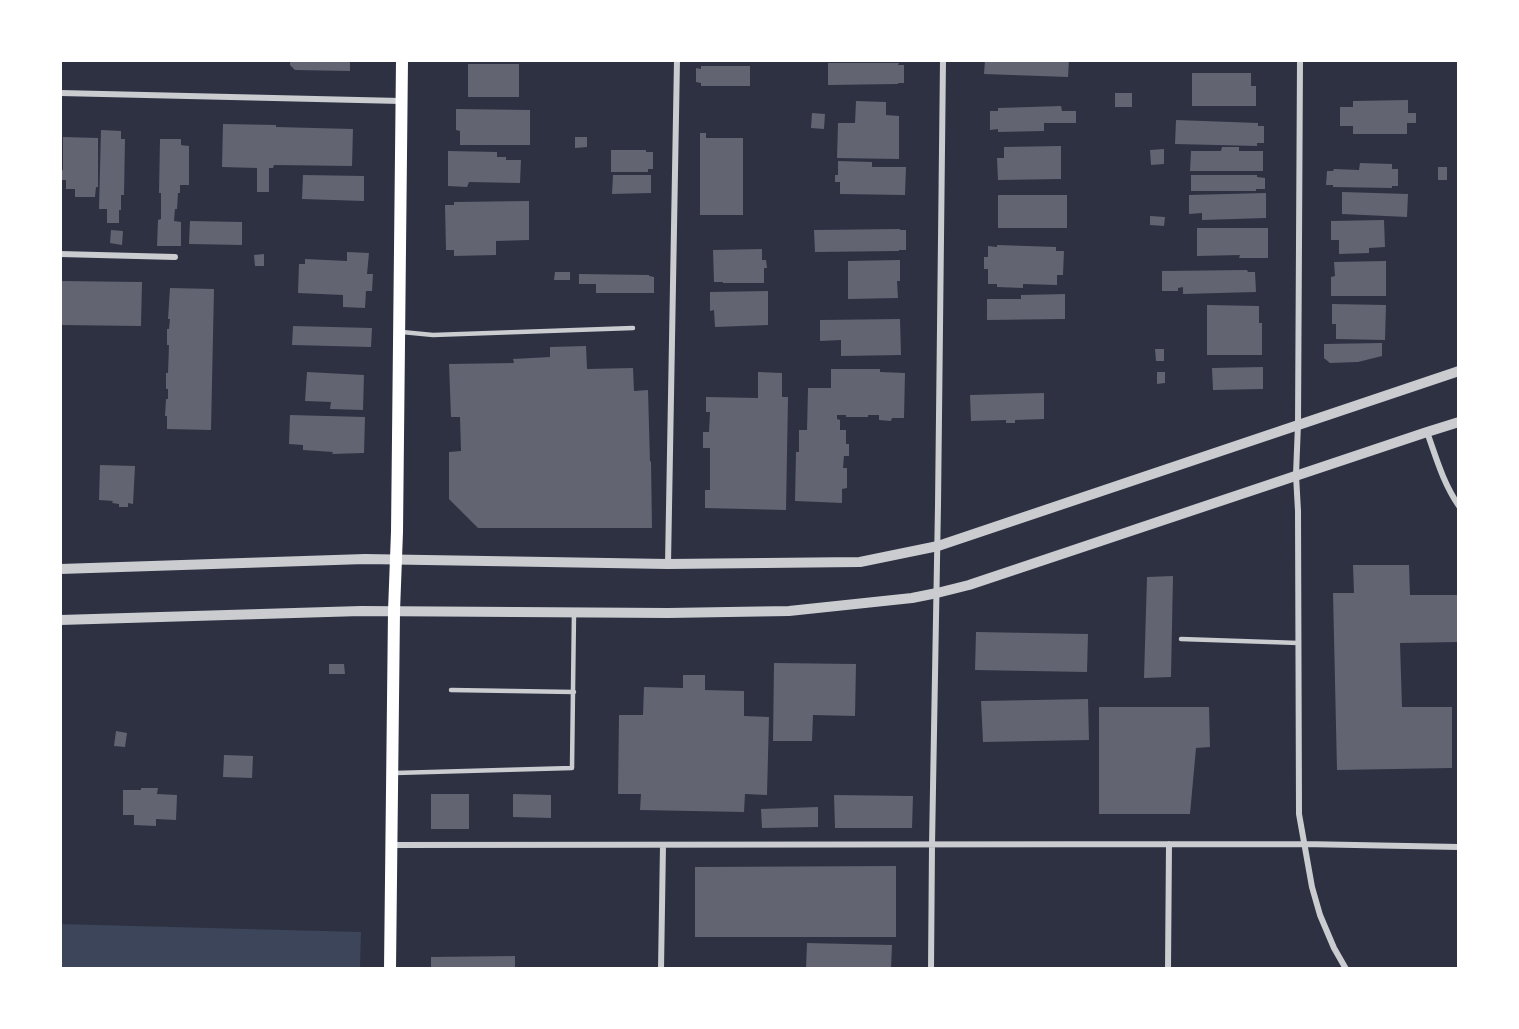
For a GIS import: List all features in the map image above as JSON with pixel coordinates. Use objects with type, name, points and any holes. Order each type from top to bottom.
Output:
[{"type":"main road","points":[[390,969],[402,60]]},
{"type":"street","points":[[668,564],[677,60]]},
{"type":"street","points":[[931,969],[943,60]]},
{"type":"street","points":[[1300,60],[1296,475],[1299,814],[1303,844],[1320,915],[1346,969]]},
{"type":"street","points":[[60,93],[401,101]]},
{"type":"street","points":[[60,254],[175,257]]},
{"type":"street","points":[[60,569],[365,559],[668,564],[860,562],[938,546],[1459,371]]},
{"type":"street","points":[[60,620],[361,611],[668,613],[789,611],[860,604],[937,593],[969,585],[1459,422]]},
{"type":"street","points":[[1427,432],[1438,465],[1459,506]]},
{"type":"street","points":[[1168,969],[1169,844]]},
{"type":"street","points":[[392,845],[1303,844],[1459,847]]},
{"type":"street","points":[[661,969],[663,845]]},
{"type":"lane","points":[[399,332],[433,335],[633,328]]},
{"type":"lane","points":[[392,773],[572,768],[574,612]]},
{"type":"lane","points":[[1181,639],[1299,643]]},
{"type":"lane","points":[[452,690],[574,692]]},
{"type":"shaded area","points":[[60,924],[361,932],[360,969],[60,969]]},
{"type":"building","points":[[290,60],[350,60],[350,71],[295,70],[290,65]]},
{"type":"building","points":[[985,60],[1069,60],[1068,77],[984,74]]},
{"type":"building","points":[[828,63],[899,63],[898,65],[904,65],[904,83],[828,85]]},
{"type":"building","points":[[468,64],[519,64],[519,97],[468,97]]},
{"type":"building","points":[[701,66],[750,66],[750,86],[701,86],[701,83],[696,82],[696,68],[701,69]]},
{"type":"building","points":[[1192,73],[1251,73],[1251,86],[1256,86],[1256,106],[1192,106]]},
{"type":"building","points":[[1115,93],[1132,93],[1132,107],[1115,107]]},
{"type":"building","points":[[1408,100],[1408,113],[1416,113],[1416,123],[1407,123],[1407,134],[1353,134],[1353,126],[1340,126],[1340,107],[1353,107],[1353,101]]},
{"type":"building","points":[[856,101],[886,102],[886,115],[899,116],[899,159],[837,158],[838,123],[855,123]]},
{"type":"building","points":[[1061,106],[1062,111],[1076,111],[1076,123],[1044,123],[1044,131],[998,132],[998,129],[990,130],[990,111],[998,111],[998,108]]},
{"type":"building","points":[[456,109],[530,110],[530,145],[460,145],[460,131],[456,130]]},
{"type":"building","points":[[812,113],[825,114],[824,129],[811,128]]},
{"type":"building","points":[[1176,120],[1258,123],[1258,126],[1264,126],[1264,143],[1257,143],[1257,146],[1175,144]]},
{"type":"building","points":[[223,124],[353,129],[352,166],[274,165],[273,168],[269,168],[269,192],[257,192],[257,168],[222,167]]},
{"type":"building","points":[[101,130],[121,131],[121,139],[125,139],[124,195],[121,195],[119,223],[107,223],[107,209],[99,209]]},
{"type":"building","points":[[700,133],[706,133],[706,138],[743,138],[743,215],[700,215]]},
{"type":"building","points":[[63,137],[98,138],[98,187],[96,187],[95,197],[75,197],[75,189],[66,189],[66,180],[60,180],[60,170],[63,170]]},
{"type":"building","points":[[575,137],[587,137],[587,147],[575,148]]},
{"type":"building","points":[[160,139],[181,139],[181,145],[189,146],[189,185],[180,185],[174,221],[181,222],[181,246],[157,246],[158,220],[161,219]]},
{"type":"building","points":[[1061,146],[1061,179],[998,180],[997,158],[1004,158],[1004,147]]},
{"type":"building","points":[[1222,147],[1239,147],[1239,151],[1263,151],[1263,171],[1190,171],[1191,151],[1221,151]]},
{"type":"building","points":[[1164,149],[1164,164],[1151,165],[1150,150]]},
{"type":"building","points":[[611,150],[653,152],[653,169],[648,169],[648,172],[611,172]]},
{"type":"building","points":[[448,151],[497,152],[497,157],[506,157],[506,160],[521,160],[520,183],[469,182],[467,187],[448,186]]},
{"type":"building","points":[[838,161],[872,162],[872,167],[906,167],[905,195],[840,194],[840,182],[835,182],[835,175],[838,175]]},
{"type":"building","points":[[1360,163],[1392,164],[1392,169],[1398,169],[1398,186],[1392,186],[1392,188],[1326,185],[1327,171],[1359,170]]},
{"type":"building","points":[[1438,167],[1447,167],[1447,180],[1438,180]]},
{"type":"building","points":[[303,175],[364,176],[364,201],[302,199]]},
{"type":"building","points":[[613,175],[651,175],[651,193],[612,194]]},
{"type":"building","points":[[1191,175],[1257,175],[1257,177],[1265,178],[1265,189],[1191,191]]},
{"type":"building","points":[[1342,192],[1408,194],[1407,217],[1342,214]]},
{"type":"building","points":[[1266,193],[1266,218],[1202,220],[1202,213],[1189,214],[1189,195]]},
{"type":"building","points":[[998,195],[1067,195],[1067,228],[998,228]]},
{"type":"building","points":[[529,201],[529,240],[496,241],[496,255],[454,256],[454,250],[446,250],[445,205],[454,205],[454,202]]},
{"type":"building","points":[[1150,216],[1165,217],[1164,226],[1150,225]]},
{"type":"building","points":[[1384,220],[1385,247],[1369,248],[1369,253],[1339,254],[1339,240],[1331,240],[1331,221]]},
{"type":"building","points":[[190,221],[242,222],[242,245],[189,244]]},
{"type":"building","points":[[1197,228],[1268,228],[1268,258],[1239,258],[1240,255],[1197,256]]},
{"type":"building","points":[[111,230],[123,231],[122,245],[110,243]]},
{"type":"building","points":[[814,230],[906,230],[906,250],[815,252]]},
{"type":"building","points":[[997,245],[1056,247],[1056,251],[1064,251],[1063,275],[1057,275],[1057,285],[1023,284],[1023,288],[997,287],[997,284],[988,284],[988,269],[984,269],[984,257],[988,257],[988,246],[997,247]]},
{"type":"building","points":[[762,249],[762,260],[766,260],[767,268],[764,268],[764,283],[714,282],[713,250]]},
{"type":"building","points":[[347,252],[369,253],[367,274],[373,274],[372,291],[366,291],[365,308],[343,307],[343,295],[298,293],[299,264],[305,264],[305,259],[347,261]]},
{"type":"building","points":[[264,254],[264,266],[255,266],[254,255]]},
{"type":"building","points":[[900,260],[900,281],[897,281],[898,298],[848,299],[848,261]]},
{"type":"building","points":[[1386,261],[1386,296],[1331,296],[1331,277],[1335,276],[1334,262]]},
{"type":"building","points":[[1247,270],[1255,272],[1256,292],[1183,294],[1183,287],[1178,288],[1178,291],[1162,291],[1162,271]]},
{"type":"building","points":[[555,272],[570,272],[570,280],[554,280]]},
{"type":"building","points":[[579,274],[649,275],[654,277],[654,293],[596,293],[596,284],[579,284]]},
{"type":"building","points":[[60,281],[142,282],[141,326],[60,325]]},
{"type":"building","points":[[170,288],[214,289],[211,430],[167,429],[167,416],[165,416],[166,399],[168,399],[166,373],[168,373],[167,329],[169,329],[170,319],[168,319]]},
{"type":"building","points":[[768,291],[768,325],[715,327],[714,310],[710,311],[710,292]]},
{"type":"building","points":[[1065,294],[1065,319],[987,320],[987,299],[1021,299],[1021,295]]},
{"type":"building","points":[[1332,304],[1386,305],[1385,340],[1336,339],[1336,324],[1332,324]]},
{"type":"building","points":[[1207,305],[1259,306],[1259,323],[1262,323],[1262,355],[1207,355]]},
{"type":"building","points":[[900,319],[901,355],[841,356],[841,340],[820,341],[820,320]]},
{"type":"building","points":[[293,326],[372,328],[371,347],[292,345]]},
{"type":"building","points":[[1382,343],[1382,356],[1358,362],[1330,363],[1324,358],[1324,344]]},
{"type":"building","points":[[586,346],[587,369],[633,368],[634,391],[648,390],[652,528],[478,528],[449,499],[449,452],[461,451],[460,417],[451,417],[449,364],[514,363],[513,359],[550,357],[550,347]]},
{"type":"building","points":[[1155,349],[1164,349],[1164,361],[1156,361]]},
{"type":"building","points":[[1263,367],[1263,389],[1213,390],[1212,368]]},
{"type":"building","points":[[831,369],[880,369],[880,372],[905,373],[904,418],[892,418],[891,421],[879,420],[879,415],[846,417],[846,415],[837,415],[837,419],[840,420],[840,430],[846,430],[846,444],[849,444],[849,456],[844,456],[843,468],[847,468],[847,488],[842,489],[842,503],[795,501],[796,452],[799,452],[799,430],[807,430],[808,388],[831,388]]},
{"type":"building","points":[[307,372],[364,375],[363,410],[330,409],[331,402],[305,401]]},
{"type":"building","points":[[758,372],[782,373],[782,397],[788,397],[786,510],[705,508],[705,490],[710,490],[710,448],[703,448],[703,432],[709,432],[710,412],[706,412],[706,397],[758,398]]},
{"type":"building","points":[[1157,372],[1165,372],[1165,383],[1157,384]]},
{"type":"building","points":[[1044,393],[1044,419],[1015,420],[1015,423],[1006,423],[1006,420],[971,421],[970,395]]},
{"type":"building","points":[[290,415],[365,417],[364,453],[332,454],[333,452],[303,450],[303,445],[289,444]]},
{"type":"building","points":[[100,465],[135,466],[133,504],[128,503],[128,507],[119,507],[119,504],[112,503],[113,501],[99,500]]},
{"type":"building","points":[[1353,565],[1409,565],[1410,595],[1459,595],[1459,642],[1400,643],[1402,707],[1452,707],[1452,768],[1337,770],[1333,593],[1354,593]]},
{"type":"building","points":[[1173,576],[1171,677],[1144,678],[1147,577]]},
{"type":"building","points":[[976,632],[1088,634],[1087,672],[975,670]]},
{"type":"building","points":[[774,663],[856,664],[855,716],[813,715],[812,741],[773,741]]},
{"type":"building","points":[[329,664],[344,664],[345,674],[329,674]]},
{"type":"building","points":[[683,675],[705,675],[705,690],[744,691],[744,716],[769,717],[767,795],[745,794],[744,812],[640,810],[641,794],[618,794],[619,715],[643,715],[644,687],[683,688]]},
{"type":"building","points":[[1088,699],[1089,740],[983,742],[981,701]]},
{"type":"building","points":[[1099,707],[1209,707],[1210,747],[1196,748],[1190,814],[1099,814]]},
{"type":"building","points":[[116,731],[127,733],[125,747],[114,746]]},
{"type":"building","points":[[224,755],[253,756],[252,778],[223,777]]},
{"type":"building","points":[[141,788],[158,788],[157,794],[177,795],[176,820],[156,819],[156,826],[134,825],[134,815],[123,815],[123,790],[141,790]]},
{"type":"building","points":[[431,794],[469,794],[469,829],[431,829]]},
{"type":"building","points":[[513,794],[551,795],[551,818],[513,817]]},
{"type":"building","points":[[834,795],[913,796],[912,828],[835,828]]},
{"type":"building","points":[[818,807],[818,827],[762,828],[761,809]]},
{"type":"building","points":[[896,866],[896,937],[695,937],[695,867]]},
{"type":"building","points":[[807,943],[892,945],[891,969],[806,968]]},
{"type":"building","points":[[515,956],[515,969],[431,969],[431,957]]}]
